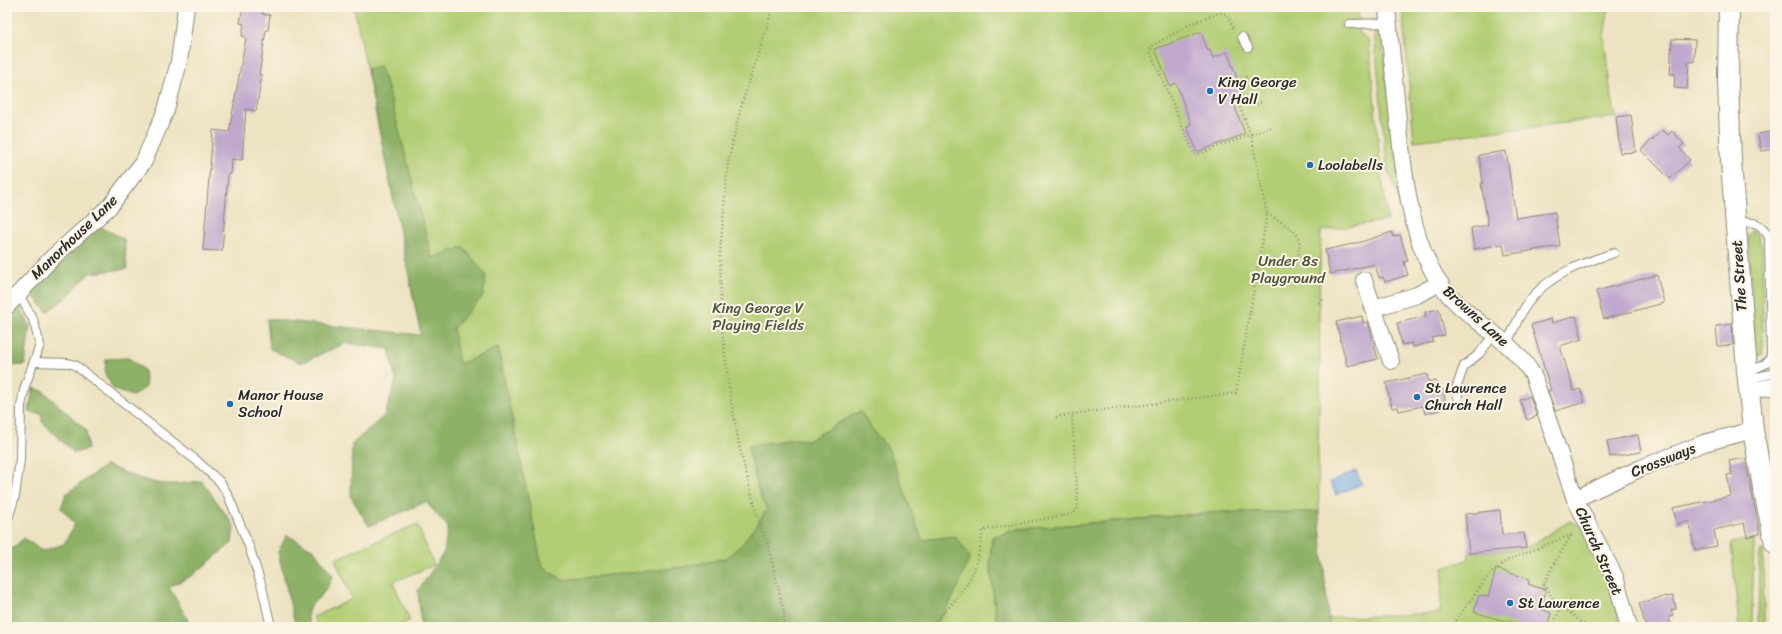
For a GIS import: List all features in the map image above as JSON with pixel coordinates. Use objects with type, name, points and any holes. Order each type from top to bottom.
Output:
[{"type":"street","name":"Manorhouse Lane","points":[[7,306],[51,259],[110,206],[144,161],[166,110],[180,62],[186,7]]},
{"type":"street","name":"The Street","points":[[1729,7],[1728,82],[1735,222],[1748,380],[1763,487],[1775,543]]},
{"type":"street","name":"Browns Lane","points":[[1387,15],[1406,181],[1422,249],[1440,283],[1464,309],[1501,338],[1526,362],[1533,375],[1575,499]]},
{"type":"street","points":[[1364,280],[1391,361]]},
{"type":"street","points":[[1374,308],[1417,295],[1440,283]]},
{"type":"street","points":[[1748,380],[1775,386]]},
{"type":"street","name":"Crossways","points":[[1575,499],[1641,468],[1704,443],[1754,430]]},
{"type":"street","name":"Church Street","points":[[1575,499],[1614,577],[1629,627]]},
{"type":"lane","points":[[1349,24],[1387,15]]},
{"type":"lane","points":[[1242,37],[1248,47]]},
{"type":"lane","points":[[1735,222],[1753,222],[1763,227],[1772,237],[1771,355],[1769,361],[1748,380]]},
{"type":"lane","points":[[1458,397],[1457,386],[1464,366],[1501,338],[1538,290],[1569,269],[1614,253]]},
{"type":"lane","points":[[7,522],[15,496],[20,460],[21,406],[25,386],[40,345],[33,319],[18,293]]},
{"type":"lane","points":[[35,362],[68,363],[74,365],[197,461],[220,482],[228,495],[249,546],[262,587],[271,627]]},
{"type":"lane","points":[[1748,380],[1775,373]]},
{"type":"path","points":[[773,7],[741,107],[728,164],[720,254],[721,320],[730,394],[740,450],[760,526],[767,542],[784,612],[784,627]]},
{"type":"path","points":[[1248,47],[1240,47],[1228,16],[1221,13],[1190,24],[1152,46],[1150,52],[1195,155],[1272,127]]},
{"type":"path","points":[[1238,80],[1248,76]]},
{"type":"path","points":[[1056,417],[1236,393],[1267,214],[1251,135],[1240,108],[1241,103],[1238,97]]},
{"type":"path","points":[[1236,102],[1250,105],[1263,102]]},
{"type":"path","points":[[1267,214],[1298,234],[1298,262]]},
{"type":"path","points":[[1319,303],[1324,299]]},
{"type":"path","points":[[928,627],[954,602],[969,583],[979,556],[983,530],[1073,514],[1078,508],[1072,414]]},
{"type":"path","points":[[1542,589],[1572,534],[1578,525],[1586,519]]},
{"type":"path","points":[[1451,627],[1489,575],[1506,561],[1572,534]]},
{"type":"path","points":[[1544,583],[1553,599],[1587,627]]},
{"type":"path","points":[[1554,627],[1561,607]]},
{"type":"green space","name":"King George V Playing Fields","points":[[354,7],[1360,7],[1358,9],[1360,34],[1369,41],[1381,173],[1388,220],[1321,231],[1319,303],[1319,512],[1223,512],[1019,529],[992,537],[990,564],[997,627],[513,627],[421,335]]},
{"type":"green space","points":[[1402,7],[1609,7],[1604,36],[1610,88],[1616,117],[1414,141]]},
{"type":"green space","points":[[1374,31],[1382,36],[1401,204],[1387,168]]},
{"type":"green space","points":[[379,66],[388,88],[432,258],[463,247],[486,275],[483,296],[453,328],[459,364],[498,348],[542,567],[563,580],[683,567],[727,558],[743,543],[767,510],[759,493],[748,446],[795,439],[809,440],[860,411],[876,434],[889,449],[922,540],[955,536],[970,557],[950,603],[933,627],[421,626],[418,591],[444,552],[448,527],[426,502],[369,526],[351,497],[352,444],[385,415],[396,380],[389,349],[346,343],[301,363],[270,349],[267,319],[421,335],[367,69]]},
{"type":"green space","points":[[99,226],[124,239],[127,269],[90,273],[67,297],[47,312],[31,293]]},
{"type":"green space","points":[[1752,231],[1757,234],[1762,246],[1763,343],[1762,354],[1758,357],[1756,357],[1748,235]]},
{"type":"green space","points":[[18,304],[30,325],[25,365],[7,366],[7,317]]},
{"type":"green space","points":[[129,358],[144,370],[146,387],[133,396],[114,390],[105,374],[106,359]]},
{"type":"green space","points":[[33,388],[43,391],[86,430],[88,449],[74,453],[42,422],[42,414],[29,412]]},
{"type":"green space","points":[[106,465],[158,483],[174,484],[202,481],[234,526],[232,543],[193,575],[169,587],[189,622],[188,627],[7,627],[7,558],[11,550],[24,538],[42,551],[64,544],[75,524],[61,508],[66,494]]},
{"type":"green space","points":[[1223,512],[1319,512],[1329,627],[997,627],[990,564],[992,537],[1019,529]]},
{"type":"green space","points":[[1570,521],[1582,526],[1614,597],[1621,627],[1329,627],[1329,618],[1440,613],[1443,568],[1469,559],[1469,553],[1526,548]]},
{"type":"green space","points":[[417,524],[434,565],[393,582],[410,621],[395,627],[318,627],[313,617],[352,599],[335,559]]},
{"type":"green space","points":[[287,535],[314,550],[333,576],[328,586],[308,610],[310,627],[293,627],[295,624],[278,552]]},
{"type":"green space","points":[[1754,538],[1752,627],[1739,627],[1731,543]]},
{"type":"green space","points":[[1761,550],[1763,550],[1764,627],[1758,627],[1759,556]]},
{"type":"water","points":[[1356,471],[1362,484],[1336,495],[1330,482]]},
{"type":"building","points":[[243,7],[264,7],[262,14],[270,15],[268,30],[266,30],[259,75],[262,75],[256,111],[246,109],[242,160],[232,159],[231,174],[228,174],[222,251],[203,250],[213,130],[229,132],[246,37],[242,36],[244,24],[240,23]]},
{"type":"building","name":"King George V Hall","points":[[1201,32],[1208,51],[1210,50],[1213,58],[1227,52],[1243,93],[1238,95],[1235,107],[1245,134],[1197,152],[1187,126],[1191,124],[1176,83],[1170,86],[1155,49]]},
{"type":"building","points":[[1672,39],[1695,40],[1694,62],[1689,62],[1687,89],[1674,88],[1675,74],[1670,74]]},
{"type":"building","points":[[1631,115],[1636,152],[1620,153],[1616,117]]},
{"type":"building","points":[[1663,130],[1668,135],[1672,131],[1684,144],[1679,148],[1690,160],[1670,179],[1641,150]]},
{"type":"building","points":[[1775,131],[1775,149],[1761,151],[1758,134]]},
{"type":"building","points":[[1506,151],[1516,218],[1555,212],[1560,246],[1505,255],[1503,244],[1474,249],[1471,228],[1488,225],[1481,183],[1483,183],[1479,155]]},
{"type":"building","points":[[1392,232],[1394,237],[1400,235],[1408,261],[1404,262],[1408,275],[1385,282],[1383,277],[1379,278],[1375,264],[1330,274],[1325,250],[1361,242]]},
{"type":"building","points":[[1657,275],[1664,303],[1604,319],[1596,291]]},
{"type":"building","points":[[1439,309],[1445,335],[1432,338],[1433,342],[1413,347],[1412,343],[1402,345],[1397,323],[1426,316],[1425,312]]},
{"type":"building","points":[[1362,316],[1363,323],[1368,322],[1378,359],[1347,366],[1336,322]]},
{"type":"building","points":[[1576,316],[1582,339],[1560,346],[1574,391],[1580,389],[1585,402],[1555,411],[1548,391],[1551,390],[1531,325],[1551,319],[1552,323]]},
{"type":"building","points":[[1732,324],[1733,345],[1718,346],[1716,326]]},
{"type":"building","name":"St Lawrence Church Hall","points":[[1427,374],[1429,382],[1435,380],[1443,390],[1446,405],[1439,406],[1440,410],[1425,414],[1423,406],[1399,411],[1398,407],[1392,408],[1386,383]]},
{"type":"building","points":[[1530,396],[1537,416],[1527,420],[1520,400]]},
{"type":"building","points":[[1638,435],[1641,452],[1610,457],[1607,441]]},
{"type":"building","points":[[1745,458],[1760,534],[1747,537],[1744,523],[1714,530],[1717,546],[1695,550],[1689,521],[1677,524],[1673,508],[1731,496],[1727,475],[1732,474],[1729,461]]},
{"type":"building","points":[[1500,510],[1502,535],[1524,533],[1526,548],[1469,553],[1465,514]]},
{"type":"building","name":"St Lawrence","points":[[1496,569],[1530,579],[1528,584],[1546,590],[1541,609],[1551,613],[1547,627],[1525,627],[1474,612],[1479,595],[1488,597]]},
{"type":"building","points":[[1667,596],[1673,596],[1676,609],[1671,610],[1673,616],[1669,617],[1671,627],[1646,627],[1639,603]]},
{"type":"place","name":"King George V Hall","points":[[1210,91]]},
{"type":"place","name":"Loolabells","points":[[1310,165]]},
{"type":"place","name":"St Lawrence Church Hall","points":[[1417,397]]},
{"type":"place","name":"Manor House School","points":[[230,404]]},
{"type":"place","name":"St Lawrence","points":[[1510,603]]},
{"type":"park label","name":"Under 8s Playground","points":[[1288,270]]}]
